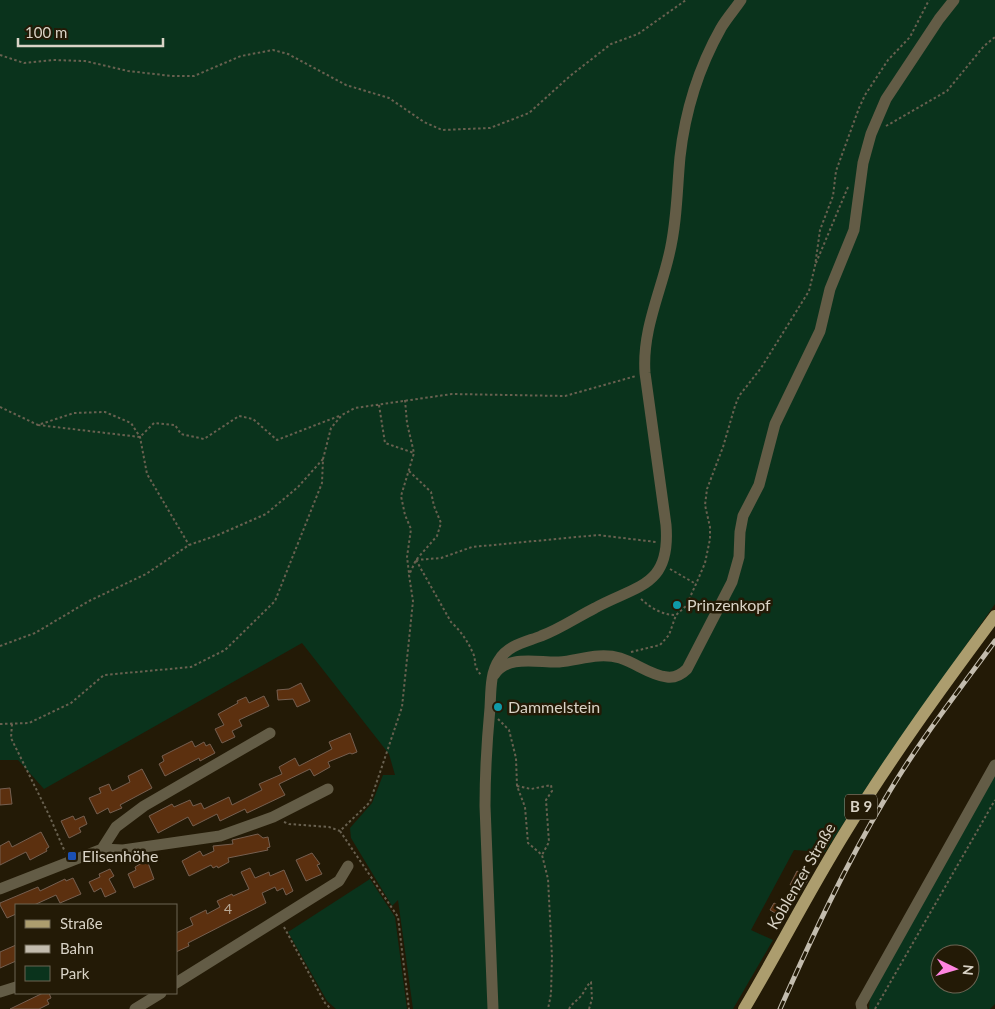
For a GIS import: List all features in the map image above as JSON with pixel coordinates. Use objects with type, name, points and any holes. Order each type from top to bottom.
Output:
[{"type":"main road","name":"Koblenzer Straße","points":[[744,1009],[798,912],[868,795],[932,701],[995,616]]},
{"type":"street","points":[[493,1009],[485,806],[485,776],[492,683],[499,660],[509,649],[551,632],[596,607],[632,592],[646,584],[662,564],[667,543],[665,515],[645,373],[644,351],[651,315],[672,241],[682,146],[692,97],[715,39],[722,26],[742,0]]},
{"type":"street","points":[[492,683],[497,671],[504,666],[522,661],[560,662],[599,656],[621,658],[661,676],[678,676],[687,669],[727,593],[737,566],[743,516],[759,485],[775,424],[816,342],[823,322],[830,289],[854,230],[863,162],[871,134],[886,99],[939,19],[954,0]]},
{"type":"street","points":[[102,849],[116,827],[144,806],[270,733]]},
{"type":"street","points":[[862,1009],[861,1004],[995,765]]},
{"type":"street","points":[[2,886],[70,863],[102,849],[123,850],[220,836],[273,817],[314,798],[328,789]]},
{"type":"street","points":[[178,982],[339,881],[348,866]]},
{"type":"street","points":[[0,992],[15,987]]},
{"type":"street","points":[[135,1009],[159,994]]},
{"type":"path","points":[[0,55],[24,63],[53,60],[85,61],[128,71],[172,76],[194,76],[241,56],[273,50],[288,54],[346,85],[389,98],[424,122],[442,130],[490,128],[528,113],[570,76],[611,44],[638,34],[686,0]]},
{"type":"path","points":[[621,658],[635,650],[660,645],[669,635],[676,615],[686,606],[704,563],[710,539],[710,526],[705,505],[707,489],[723,447],[734,406],[743,390],[761,368],[809,291],[818,242],[832,196],[836,171],[859,108],[865,95],[888,60],[910,37],[929,0]]},
{"type":"path","points":[[871,134],[947,91],[984,46],[995,37]]},
{"type":"path","points":[[815,266],[849,186]]},
{"type":"path","points":[[140,437],[154,423],[175,425],[181,434],[204,439],[240,416],[253,419],[277,440],[342,415],[355,408],[452,394],[565,396],[645,373]]},
{"type":"path","points":[[340,831],[370,802],[402,707],[413,601],[407,557],[410,529],[402,496],[414,453],[407,423],[405,400]]},
{"type":"path","points":[[379,405],[385,442],[414,453]]},
{"type":"path","points":[[0,407],[38,425],[140,437]]},
{"type":"path","points":[[38,425],[74,413],[105,412],[130,423],[140,437],[147,474],[189,545]]},
{"type":"path","points":[[0,724],[29,724],[71,703],[104,675],[191,666],[226,650],[275,601],[322,483],[323,459],[331,428],[342,415]]},
{"type":"path","points":[[329,419],[331,428]]},
{"type":"path","points":[[0,646],[35,633],[89,601],[146,574],[189,545],[266,514],[298,487],[323,459]]},
{"type":"path","points":[[408,471],[431,492],[441,523],[437,536],[416,560],[409,575]]},
{"type":"path","points":[[416,560],[441,558],[472,547],[598,535],[667,543]]},
{"type":"path","points":[[416,560],[451,622],[458,628],[473,652],[475,668],[492,683]]},
{"type":"path","points":[[662,564],[696,584]]},
{"type":"path","points":[[632,592],[648,606],[666,615],[676,615]]},
{"type":"path","points":[[499,719],[509,730],[516,758],[517,786],[525,807],[528,842],[542,855],[548,879],[552,957],[551,994],[548,1009]]},
{"type":"path","points":[[12,724],[11,738],[70,863]]},
{"type":"path","points":[[517,786],[531,789],[551,785],[552,791],[546,800],[548,842],[542,855]]},
{"type":"path","points":[[875,1009],[995,800]]},
{"type":"path","points":[[273,817],[289,824],[330,827],[340,831],[398,916],[409,1009]]},
{"type":"path","points":[[279,918],[324,1003],[331,1009]]},
{"type":"path","points":[[569,1009],[591,982],[592,999],[589,1009]]},
{"type":"green space","points":[[0,0],[995,0],[995,604],[874,776],[825,852],[794,850],[751,930],[773,940],[733,1009],[413,1009],[398,900],[392,906],[351,838],[350,828],[372,803],[383,775],[395,775],[389,754],[302,643],[44,789],[18,760],[0,760]]},
{"type":"green space","points":[[995,773],[995,1004],[990,1009],[869,1009],[870,997]]},
{"type":"green space","points":[[370,879],[395,917],[407,1009],[336,1009],[327,1001],[288,932]]},
{"type":"building","points":[[301,683],[310,701],[297,707],[293,699],[278,700],[277,690],[289,689]]},
{"type":"building","points":[[264,696],[269,706],[239,720],[242,726],[232,731],[235,737],[222,743],[215,729],[224,725],[218,714],[246,697],[249,703]]},
{"type":"building","points":[[350,733],[357,752],[328,762],[330,767],[314,776],[310,769],[279,784],[285,795],[247,813],[245,809],[220,821],[217,814],[193,826],[188,817],[158,833],[149,816],[172,804],[174,807],[190,800],[193,806],[201,803],[204,809],[229,797],[232,805],[262,790],[259,784],[282,774],[279,767],[295,758],[299,766],[332,749],[329,742]]},
{"type":"building","points":[[192,741],[195,747],[204,742],[206,746],[210,744],[215,753],[200,761],[199,758],[165,776],[159,764],[164,761],[162,756]]},
{"type":"building","points":[[142,769],[152,788],[120,805],[122,808],[110,813],[108,808],[97,814],[89,798],[101,793],[99,788],[109,784],[112,791],[130,782],[128,776]]},
{"type":"building","points":[[10,788],[12,804],[0,805],[0,789]]},
{"type":"building","points":[[73,816],[75,820],[84,816],[87,824],[79,828],[81,832],[69,838],[61,821]]},
{"type":"building","points":[[41,832],[49,847],[46,849],[47,851],[30,860],[26,852],[0,865],[0,846],[9,841],[12,847]]},
{"type":"building","points":[[258,834],[263,838],[268,837],[270,847],[267,848],[268,850],[228,858],[229,862],[218,868],[217,866],[213,868],[211,865],[189,876],[182,861],[200,851],[203,856],[214,851],[213,846],[233,844],[232,840]]},
{"type":"building","points":[[312,853],[320,864],[317,865],[322,874],[306,881],[296,860]]},
{"type":"building","points":[[147,860],[154,879],[134,888],[128,874],[136,870],[135,867]]},
{"type":"building","points":[[250,868],[255,878],[269,872],[270,876],[284,870],[293,891],[286,895],[283,888],[277,891],[275,887],[262,893],[266,903],[188,943],[189,946],[178,951],[178,932],[193,925],[190,918],[206,910],[207,914],[220,907],[217,901],[249,889],[241,872]]},
{"type":"building","points":[[110,869],[114,876],[109,879],[116,892],[105,897],[101,888],[94,892],[89,882],[100,877],[99,874]]},
{"type":"building","points":[[797,871],[809,878],[801,891],[790,885]]},
{"type":"building","points":[[73,878],[81,894],[60,903],[56,895],[36,904],[15,904],[15,914],[7,918],[0,905],[0,903],[38,887],[40,891],[65,879],[66,881]]},
{"type":"building","points":[[774,903],[789,911],[784,918],[770,910]]},
{"type":"building","points":[[15,945],[15,961],[0,968],[0,952]]},
{"type":"building","points":[[41,994],[49,994],[51,998],[47,1000],[49,1004],[39,1009],[10,1009]]},
{"type":"railway","points":[[780,1009],[830,902],[856,850],[885,799],[924,739],[995,641]]},
{"type":"place","name":"Prinzenkopf","points":[[677,605]]},
{"type":"place","name":"Dammelstein","points":[[498,707]]},
{"type":"place","name":"Elisenhöhe","points":[[72,856]]}]
